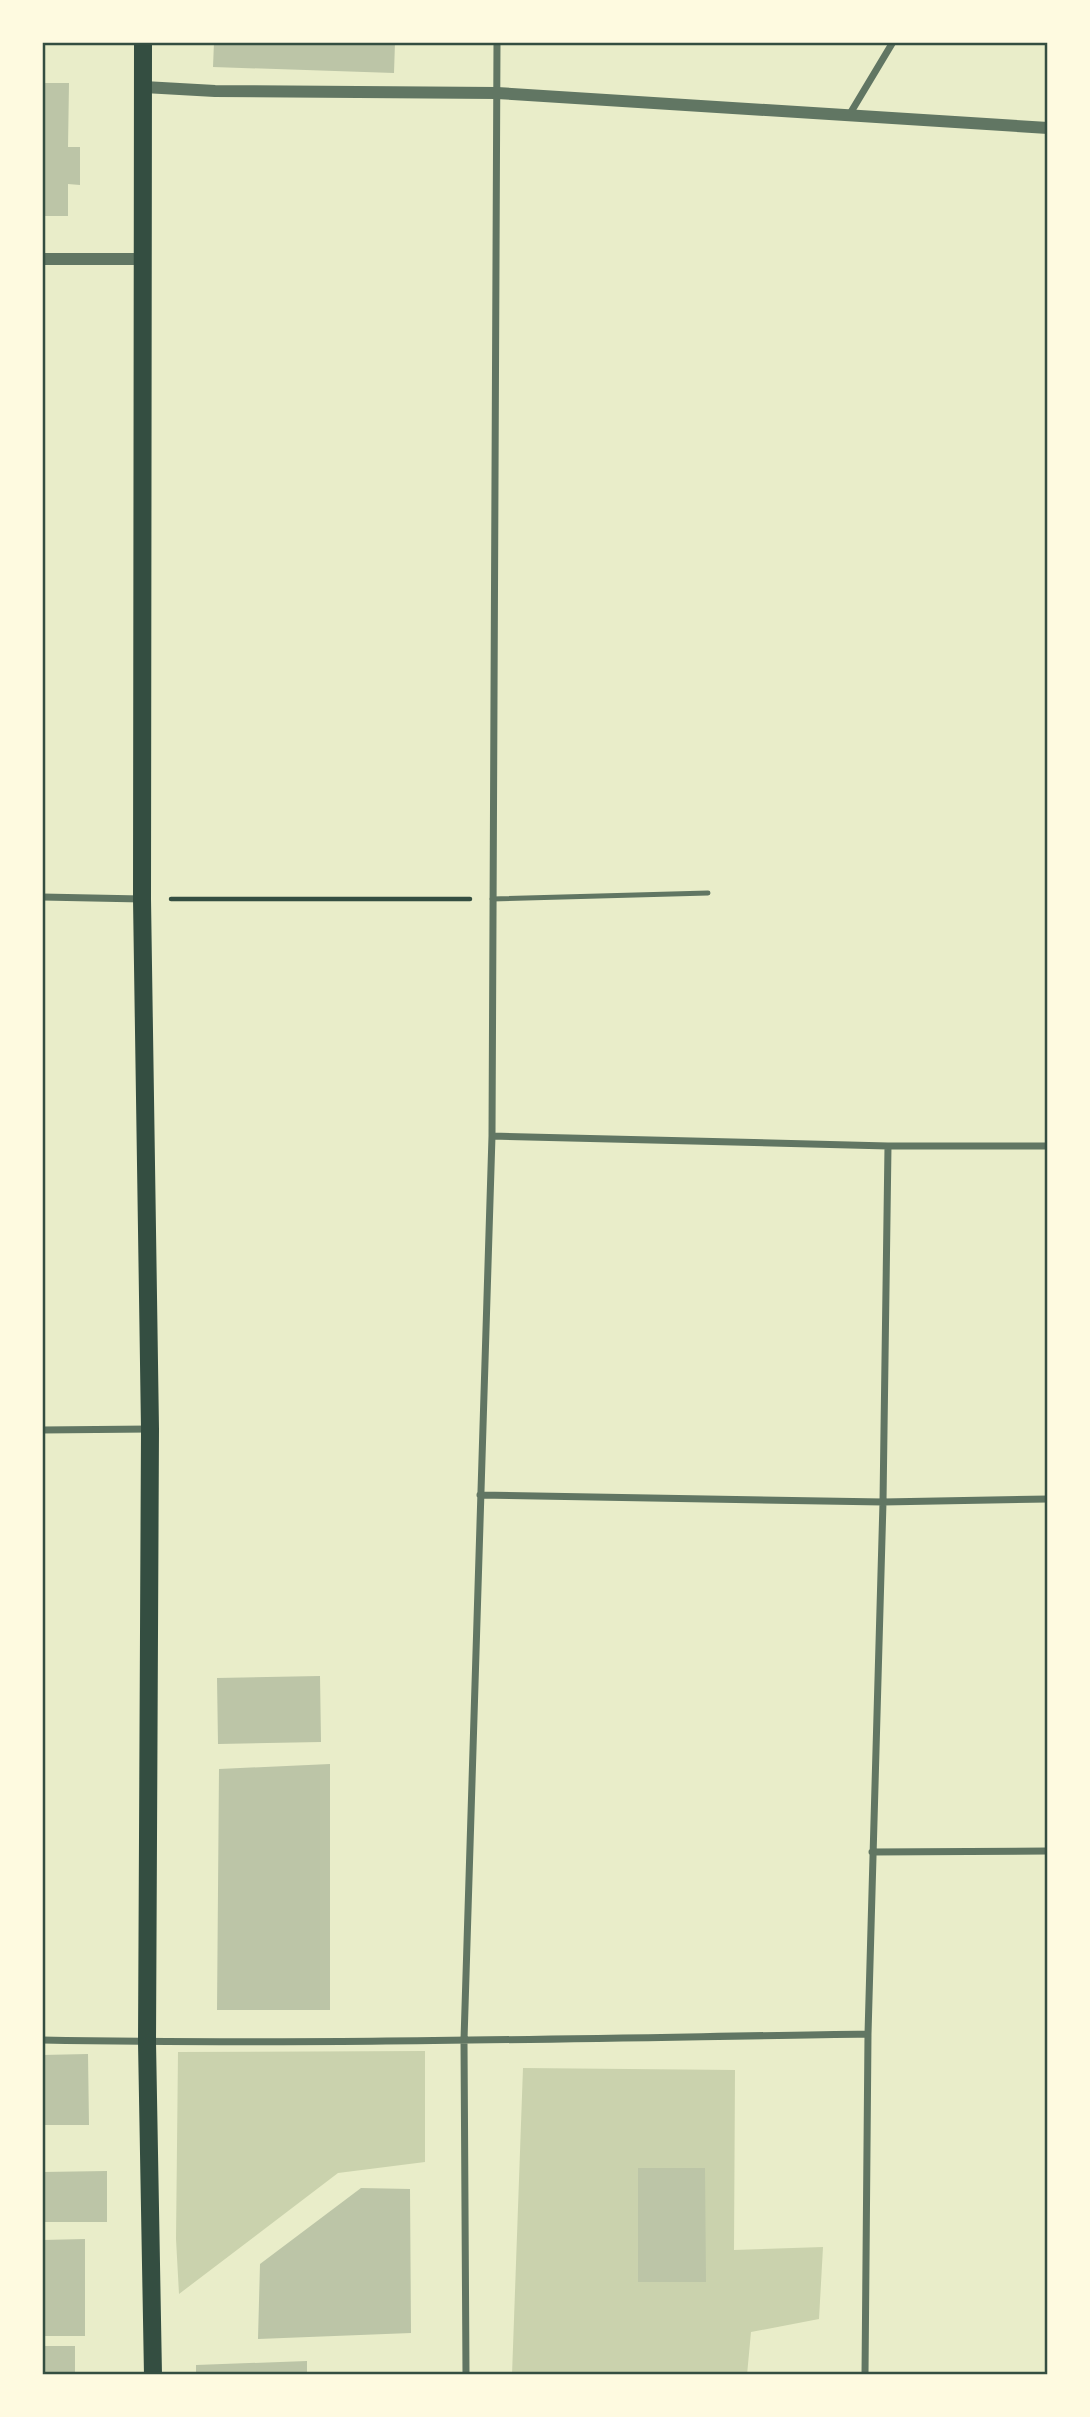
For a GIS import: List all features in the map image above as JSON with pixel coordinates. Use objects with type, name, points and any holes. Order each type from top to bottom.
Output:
[{"type":"main road","points":[[143,42],[142,899],[150,1429],[147,2042],[153,2375]]},
{"type":"street","points":[[466,2375],[464,2040],[492,1136],[497,42]]},
{"type":"street","points":[[848,117],[892,42]]},
{"type":"street","points":[[144,87],[215,91],[497,93],[1048,128]]},
{"type":"street","points":[[42,259],[143,259]]},
{"type":"street","points":[[42,897],[142,899]]},
{"type":"street","points":[[492,1136],[888,1146],[1048,1146]]},
{"type":"street","points":[[864,2375],[868,2034],[883,1502],[888,1146]]},
{"type":"street","points":[[42,1430],[150,1429]]},
{"type":"street","points":[[480,1495],[883,1502],[1048,1499]]},
{"type":"street","points":[[872,1852],[1048,1851]]},
{"type":"street","points":[[42,2040],[464,2040],[868,2034]]},
{"type":"lane","points":[[492,899],[708,893]]},
{"type":"path","points":[[142,899],[492,899]]},
{"type":"green space","points":[[425,2051],[425,2162],[338,2173],[179,2294],[176,2239],[178,2052]]},
{"type":"green space","points":[[523,2068],[735,2070],[734,2250],[823,2247],[819,2319],[751,2332],[747,2375],[512,2375]]},
{"type":"building","points":[[214,42],[395,42],[394,73],[213,67]]},
{"type":"building","points":[[42,83],[69,83],[68,147],[80,147],[80,185],[68,184],[68,216],[42,216]]},
{"type":"building","points":[[320,1676],[321,1742],[218,1744],[217,1678]]},
{"type":"building","points":[[330,1764],[330,2010],[217,2010],[219,1769]]},
{"type":"building","points":[[88,2054],[89,2125],[42,2125],[42,2055]]},
{"type":"building","points":[[638,2168],[705,2168],[706,2282],[638,2282]]},
{"type":"building","points":[[107,2171],[107,2222],[42,2222],[42,2172]]},
{"type":"building","points":[[361,2188],[410,2189],[411,2333],[258,2339],[260,2264]]},
{"type":"building","points":[[85,2239],[85,2336],[42,2336],[42,2240]]},
{"type":"building","points":[[42,2346],[75,2346],[75,2375],[42,2375]]},
{"type":"building","points":[[307,2361],[307,2375],[196,2375],[196,2365]]}]
